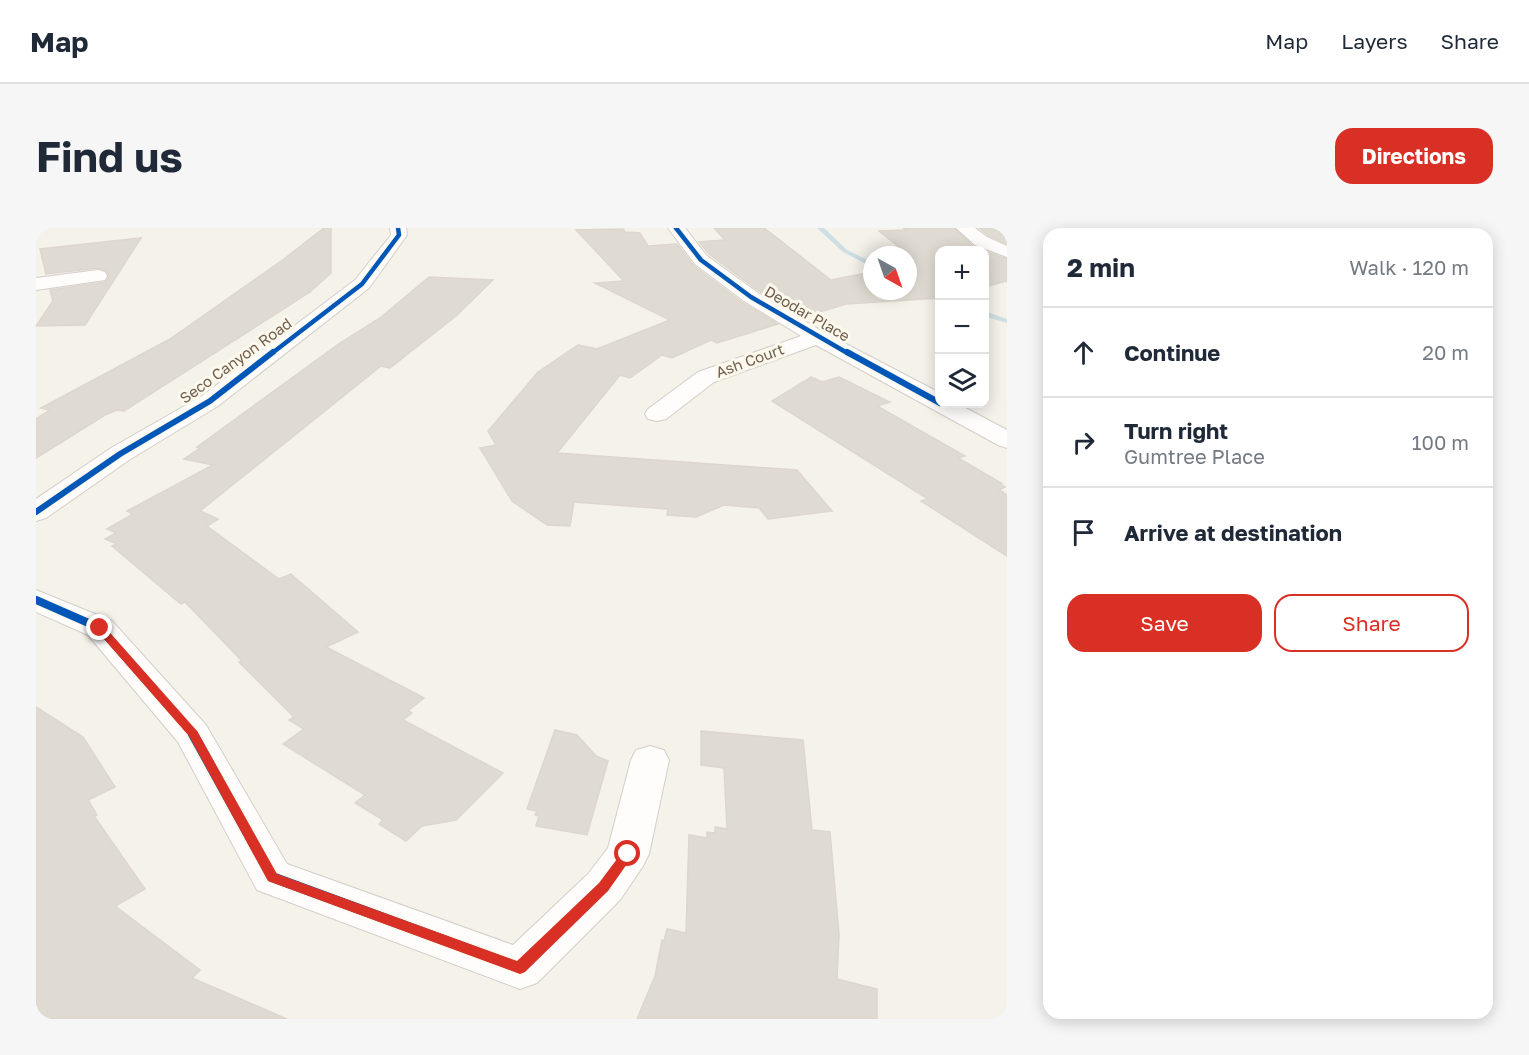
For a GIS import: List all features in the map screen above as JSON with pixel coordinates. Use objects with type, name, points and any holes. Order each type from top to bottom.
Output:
[{"type":"street","name":"Seco Canyon Road","points":[[36,513],[120,454],[210,401],[362,284],[399,235],[398,228]]},
{"type":"street","name":"Deodar Place","points":[[676,228],[701,260],[751,297],[818,337],[935,400]]},
{"type":"street","points":[[964,228],[981,241],[1007,252]]},
{"type":"street","points":[[36,284],[98,276]]},
{"type":"street","name":"Ash Court","points":[[657,414],[706,377],[818,337]]},
{"type":"street","name":"Deodar Place","points":[[949,408],[1007,440]]},
{"type":"street","points":[[36,600],[100,628],[193,734],[272,877],[520,968],[604,887],[628,854],[650,760]]},
{"type":"building","points":[[324,228],[331,228],[331,273],[310,292],[124,411],[117,410],[105,415],[36,458],[36,419],[50,410],[41,408],[170,339]]},
{"type":"building","points":[[714,228],[764,228],[831,280],[863,274],[863,300],[908,300],[846,304],[803,317],[759,291],[709,254],[699,242],[725,240]]},
{"type":"building","points":[[903,228],[954,228],[973,246],[935,246],[935,298],[917,299],[917,246],[898,246],[879,231],[906,230]]},
{"type":"building","points":[[979,228],[1007,228],[1007,244],[988,235]]},
{"type":"building","points":[[623,229],[625,232],[640,233],[648,246],[677,244],[694,266],[743,303],[778,324],[717,343],[711,340],[672,358],[662,355],[630,378],[620,375],[557,453],[797,470],[832,511],[768,519],[759,508],[724,505],[696,517],[667,515],[668,509],[574,502],[570,526],[547,525],[512,501],[480,448],[496,445],[488,431],[538,372],[578,345],[597,349],[670,320],[595,283],[624,281],[576,230]]},
{"type":"building","points":[[141,238],[85,325],[36,326],[53,301],[50,290],[105,282],[109,277],[106,270],[98,268],[46,274],[40,249]]},
{"type":"building","points":[[989,253],[1007,259],[1007,281],[989,286]]},
{"type":"building","points":[[429,277],[493,280],[456,316],[390,368],[381,366],[200,511],[218,519],[207,526],[279,579],[291,574],[358,632],[326,647],[424,698],[408,711],[412,713],[403,720],[503,773],[456,820],[422,826],[406,841],[379,824],[383,820],[355,803],[365,795],[283,744],[304,729],[289,720],[294,717],[239,662],[242,661],[185,602],[181,604],[112,546],[117,544],[105,539],[116,533],[107,529],[133,514],[127,511],[213,465],[184,459],[200,448],[197,447],[340,343],[380,318]]},
{"type":"building","points":[[811,377],[822,382],[839,377],[890,402],[877,406],[965,456],[958,458],[1001,483],[999,483],[1005,487],[999,490],[1007,495],[1007,556],[921,501],[928,499],[772,401]]},
{"type":"building","points":[[36,707],[83,737],[115,787],[88,800],[97,815],[94,816],[145,889],[115,906],[200,970],[192,978],[287,1019],[36,1019]]},
{"type":"building","points":[[555,730],[577,735],[596,756],[608,761],[587,835],[536,826],[539,816],[535,815],[537,811],[527,809]]},
{"type":"building","points":[[701,731],[803,740],[812,830],[830,832],[839,935],[837,979],[877,989],[877,1019],[637,1019],[655,976],[662,940],[664,941],[667,929],[686,933],[689,835],[707,838],[707,832],[715,833],[715,827],[727,829],[724,768],[701,765]]},
{"type":"waterway","points":[[820,228],[845,251],[863,260]]},
{"type":"waterway","points":[[989,315],[1007,321]]},
{"type":"cycle path","points":[[36,512],[120,454],[210,401],[362,284],[399,235],[398,228]]},
{"type":"cycle path","points":[[676,228],[701,260],[751,297],[818,337],[935,400]]},
{"type":"cycle path","points":[[36,600],[100,628],[193,734],[272,877],[520,968]]},
{"type":"route","points":[[100,628],[193,734],[272,877],[520,968],[604,887],[628,854]]}]
